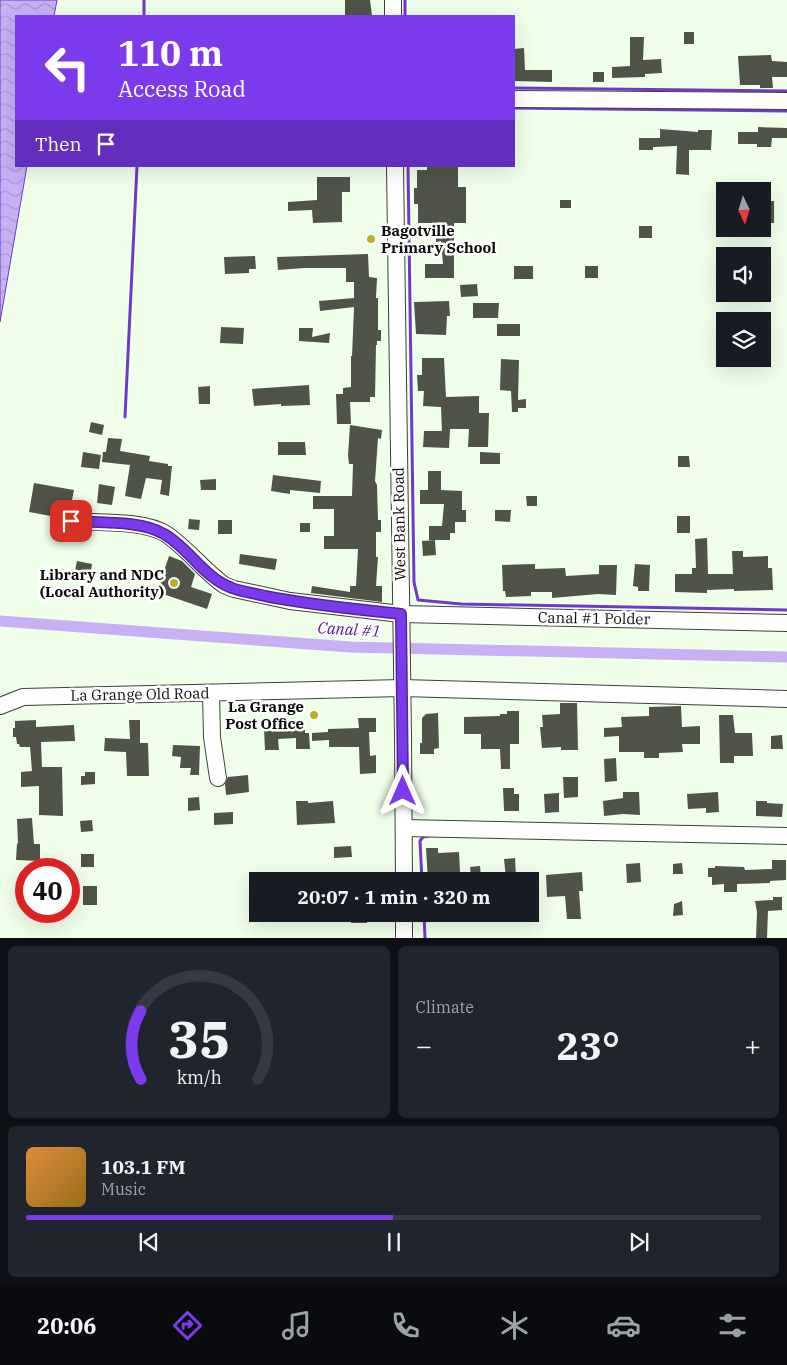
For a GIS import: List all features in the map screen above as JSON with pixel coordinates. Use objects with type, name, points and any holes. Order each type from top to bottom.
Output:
[{"type":"street","points":[[393,0],[393,15]]},
{"type":"street","points":[[515,99],[787,101]]},
{"type":"street","name":"West Bank Road","points":[[395,167],[404,872]]},
{"type":"street","name":"Canal #1 Polder","points":[[71,521],[139,525],[157,530],[171,539],[224,585],[234,589],[401,621],[787,623]]},
{"type":"street","name":"La Grange Old Road","points":[[0,706],[24,697],[210,693],[402,682],[787,699]]},
{"type":"street","points":[[210,693],[212,737],[218,778]]},
{"type":"street","points":[[404,828],[787,836]]},
{"type":"street","points":[[404,922],[404,938]]},
{"type":"water","points":[[0,0],[57,0],[54,15],[15,15],[15,167],[27,167],[0,322]]},
{"type":"building","points":[[345,0],[370,0],[372,15],[345,15]]},
{"type":"building","points":[[684,32],[694,32],[694,44],[684,44]]},
{"type":"building","points":[[630,37],[644,37],[643,60],[661,59],[662,73],[645,74],[645,77],[612,78],[612,67],[630,66]]},
{"type":"building","points":[[524,48],[525,70],[552,70],[552,82],[515,81],[515,49]]},
{"type":"building","points":[[771,55],[772,61],[787,62],[787,77],[772,77],[773,88],[760,88],[760,85],[740,85],[738,56]]},
{"type":"building","points":[[593,72],[604,72],[604,82],[593,82]]},
{"type":"building","points":[[758,127],[787,128],[787,138],[772,138],[771,147],[757,147],[757,144],[738,144],[738,132],[758,132]]},
{"type":"building","points":[[660,129],[698,132],[698,130],[712,130],[711,150],[689,150],[689,175],[676,174],[677,146],[653,147],[653,150],[639,150],[639,138],[660,138]]},
{"type":"building","points":[[427,167],[458,167],[458,187],[466,187],[466,223],[454,223],[454,278],[425,278],[425,264],[443,264],[441,241],[436,242],[435,223],[418,223],[418,204],[414,204],[414,188],[417,188],[417,170],[427,170]]},
{"type":"building","points":[[317,177],[350,177],[350,192],[342,192],[342,222],[313,223],[312,210],[288,211],[288,202],[317,200]]},
{"type":"building","points":[[560,200],[571,200],[571,208],[560,208]]},
{"type":"building","points":[[771,201],[774,201],[774,223],[771,223]]},
{"type":"building","points":[[639,226],[652,226],[652,238],[639,238]]},
{"type":"building","points":[[368,254],[369,277],[377,278],[378,330],[381,330],[381,341],[377,341],[376,345],[375,397],[370,397],[370,402],[350,402],[351,424],[337,424],[336,394],[343,394],[343,388],[351,387],[354,307],[320,311],[319,301],[354,298],[354,282],[346,282],[346,268],[278,270],[277,257]]},
{"type":"building","points":[[255,256],[256,269],[249,269],[249,273],[225,274],[224,257]]},
{"type":"building","points":[[514,266],[533,266],[533,279],[514,279]]},
{"type":"building","points":[[585,266],[598,266],[598,278],[585,278]]},
{"type":"building","points":[[477,284],[478,296],[461,297],[460,285]]},
{"type":"building","points":[[449,301],[450,316],[447,316],[446,335],[416,334],[414,302]]},
{"type":"building","points":[[473,303],[499,303],[498,318],[473,318]]},
{"type":"building","points":[[497,324],[520,324],[520,336],[497,336]]},
{"type":"building","points":[[221,327],[244,328],[243,344],[220,343]]},
{"type":"building","points":[[299,328],[313,328],[312,337],[330,333],[329,343],[299,341]]},
{"type":"building","points":[[422,358],[444,358],[446,397],[479,396],[479,413],[489,413],[488,447],[468,447],[469,429],[450,429],[449,448],[423,447],[424,431],[442,431],[441,407],[423,406],[424,391],[418,391],[417,375],[422,375]]},
{"type":"building","points":[[501,359],[519,360],[518,400],[526,399],[526,408],[518,408],[518,412],[512,412],[511,391],[500,390]]},
{"type":"building","points":[[309,385],[310,405],[281,406],[281,404],[254,406],[252,389]]},
{"type":"building","points":[[210,386],[210,404],[199,404],[198,387]]},
{"type":"building","points":[[91,422],[104,425],[102,435],[89,432]]},
{"type":"building","points":[[350,425],[382,430],[381,439],[378,438],[375,481],[377,485],[378,520],[381,520],[381,532],[376,532],[376,557],[378,557],[376,586],[382,586],[382,602],[311,593],[312,586],[350,592],[350,586],[356,586],[358,549],[324,549],[324,536],[334,536],[334,509],[313,509],[313,496],[352,496],[353,464],[349,464],[348,455]]},
{"type":"building","points":[[108,438],[122,439],[120,451],[150,456],[149,461],[172,466],[169,496],[160,494],[162,480],[146,478],[141,499],[125,496],[130,465],[102,462]]},
{"type":"building","points":[[278,442],[305,442],[306,455],[278,455]]},
{"type":"building","points":[[83,452],[101,455],[99,469],[81,467]]},
{"type":"building","points":[[480,452],[500,453],[500,464],[480,464]]},
{"type":"building","points":[[678,456],[689,456],[690,467],[678,467]]},
{"type":"building","points":[[428,471],[441,471],[441,490],[462,491],[462,510],[466,510],[466,522],[455,522],[455,533],[450,533],[450,540],[429,540],[429,526],[442,526],[444,504],[420,504],[420,490],[428,490]]},
{"type":"building","points":[[273,475],[321,481],[320,493],[290,490],[290,494],[271,491]]},
{"type":"building","points":[[216,479],[216,490],[201,490],[200,480]]},
{"type":"building","points":[[34,483],[74,490],[70,511],[66,512],[62,518],[29,512]]},
{"type":"building","points":[[99,484],[115,487],[112,505],[97,503]]},
{"type":"building","points":[[526,496],[537,496],[537,506],[527,506]]},
{"type":"building","points":[[495,510],[511,510],[510,522],[495,521]]},
{"type":"building","points":[[677,516],[690,516],[690,533],[677,533]]},
{"type":"building","points":[[189,519],[200,520],[199,530],[188,529]]},
{"type":"building","points":[[218,520],[232,520],[232,534],[218,534]]},
{"type":"building","points":[[300,523],[310,523],[310,532],[300,532]]},
{"type":"building","points":[[707,538],[708,574],[733,574],[732,551],[743,551],[743,557],[768,556],[768,568],[772,568],[773,590],[734,591],[734,589],[707,590],[707,593],[675,592],[675,574],[692,574],[692,568],[696,568],[695,539]]},
{"type":"building","points":[[435,540],[436,555],[423,556],[422,541]]},
{"type":"building","points":[[240,554],[277,559],[275,570],[239,564]]},
{"type":"building","name":"Library and NDC (Local Authority)","points":[[169,556],[182,561],[195,574],[191,587],[212,594],[207,609],[157,592]]},
{"type":"building","points":[[77,561],[92,564],[90,578],[74,575]]},
{"type":"building","points":[[535,564],[535,569],[565,568],[566,576],[599,574],[599,565],[617,565],[616,595],[598,594],[552,598],[552,592],[531,592],[531,596],[506,597],[505,591],[503,591],[502,565]]},
{"type":"building","points":[[635,564],[650,565],[649,591],[638,591],[638,587],[633,586]]},
{"type":"building","points":[[560,703],[577,703],[578,750],[561,750],[561,747],[542,748],[540,727],[543,727],[542,715],[560,714]]},
{"type":"building","points":[[681,706],[682,727],[700,726],[700,744],[682,744],[683,752],[659,753],[659,758],[644,758],[644,752],[619,752],[619,736],[604,737],[604,728],[622,727],[621,717],[649,716],[649,707]]},
{"type":"building","points":[[507,711],[519,711],[519,744],[510,744],[510,769],[501,769],[500,749],[481,749],[481,734],[464,734],[464,717],[500,716],[500,714],[507,714]]},
{"type":"building","points":[[438,713],[439,748],[434,749],[434,754],[420,754],[422,718],[426,714]]},
{"type":"building","points":[[719,715],[733,715],[735,733],[752,733],[753,756],[734,756],[734,763],[720,763]]},
{"type":"building","points":[[358,718],[376,718],[376,732],[369,732],[370,756],[376,755],[376,773],[360,774],[359,747],[329,747],[329,740],[312,741],[312,733],[328,732],[328,729],[359,728]]},
{"type":"building","points":[[36,720],[36,727],[74,725],[75,741],[41,742],[42,767],[62,767],[63,816],[39,815],[39,786],[21,787],[21,772],[32,771],[30,747],[20,747],[17,744],[16,737],[13,737],[13,728],[15,728],[15,721]]},
{"type":"building","points":[[129,720],[140,720],[140,743],[148,743],[149,776],[127,776],[126,752],[104,751],[105,738],[130,739]]},
{"type":"building","points":[[300,727],[300,730],[305,730],[305,733],[309,733],[310,749],[296,749],[296,738],[278,739],[279,750],[265,750],[264,729]]},
{"type":"building","points":[[782,735],[783,749],[771,749],[771,736]]},
{"type":"building","points":[[173,745],[200,746],[199,775],[190,775],[191,768],[180,768],[181,757],[172,756]]},
{"type":"building","points":[[616,758],[617,781],[605,782],[604,759]]},
{"type":"building","points":[[85,772],[95,772],[95,784],[81,785],[81,776],[85,776]]},
{"type":"building","points":[[248,775],[249,792],[226,795],[225,784],[228,777]]},
{"type":"building","points":[[563,777],[578,777],[578,797],[564,798]]},
{"type":"building","points":[[503,788],[514,788],[514,794],[519,794],[519,811],[504,811]]},
{"type":"building","points":[[623,792],[639,792],[640,815],[604,816],[603,801],[623,798]]},
{"type":"building","points":[[718,792],[719,812],[706,813],[706,808],[688,809],[687,794]]},
{"type":"building","points":[[559,793],[559,812],[545,813],[544,794]]},
{"type":"building","points":[[199,797],[200,810],[188,811],[188,798]]},
{"type":"building","points":[[296,801],[308,801],[308,803],[333,801],[335,823],[297,825]]},
{"type":"building","points":[[756,801],[783,804],[782,817],[756,816]]},
{"type":"building","points":[[233,812],[233,824],[214,825],[214,813]]},
{"type":"building","points":[[32,818],[34,844],[40,844],[40,858],[16,858],[18,844],[17,819]]},
{"type":"building","points":[[92,820],[93,831],[81,832],[80,821]]},
{"type":"building","points":[[351,846],[352,857],[334,858],[334,847]]},
{"type":"building","points":[[426,848],[438,848],[438,853],[459,852],[460,872],[427,872]]},
{"type":"building","points":[[81,854],[94,854],[94,867],[81,867]]},
{"type":"building","points":[[515,858],[516,872],[505,872],[504,859]]},
{"type":"building","points":[[772,860],[786,860],[786,880],[770,881],[770,883],[737,884],[737,892],[724,892],[724,884],[712,885],[712,877],[708,877],[708,868],[715,868],[715,866],[744,867],[745,870],[772,869]]},
{"type":"building","points":[[640,863],[641,882],[627,883],[626,864]]},
{"type":"building","points":[[682,863],[683,874],[673,874],[673,864]]},
{"type":"building","points":[[480,866],[481,872],[471,872],[470,867]]},
{"type":"building","points":[[582,872],[583,891],[579,891],[581,919],[567,919],[565,896],[547,897],[546,875]]},
{"type":"building","points":[[83,886],[97,886],[97,905],[83,905]]},
{"type":"building","points":[[773,897],[782,897],[782,910],[768,911],[767,938],[756,938],[757,912],[755,901],[773,900]]},
{"type":"building","points":[[682,901],[683,915],[673,916],[674,904]]},
{"type":"building","points":[[351,922],[367,922],[367,923]]},
{"type":"waterway","points":[[144,0],[144,15]]},
{"type":"waterway","points":[[405,0],[405,15]]},
{"type":"waterway","points":[[515,88],[787,91]]},
{"type":"waterway","points":[[515,108],[787,111]]},
{"type":"waterway","points":[[125,417],[137,167]]},
{"type":"waterway","points":[[408,167],[414,582],[418,600],[461,604],[787,610]]},
{"type":"waterway","name":"Canal #1","points":[[0,621],[350,647],[787,657]]},
{"type":"waterway","points":[[422,872],[420,841],[423,837],[429,836]]},
{"type":"waterway","points":[[424,922],[425,938]]},
{"type":"place","name":"Bagotville Primary School","points":[[371,239]]},
{"type":"place","name":"Library and NDC (Local Authority)","points":[[174,583]]},
{"type":"place","name":"La Grange Post Office","points":[[314,715]]},
{"type":"route","points":[[71,521],[139,525],[157,530],[165,534],[224,585],[234,589],[290,601],[401,614],[403,791]]}]
